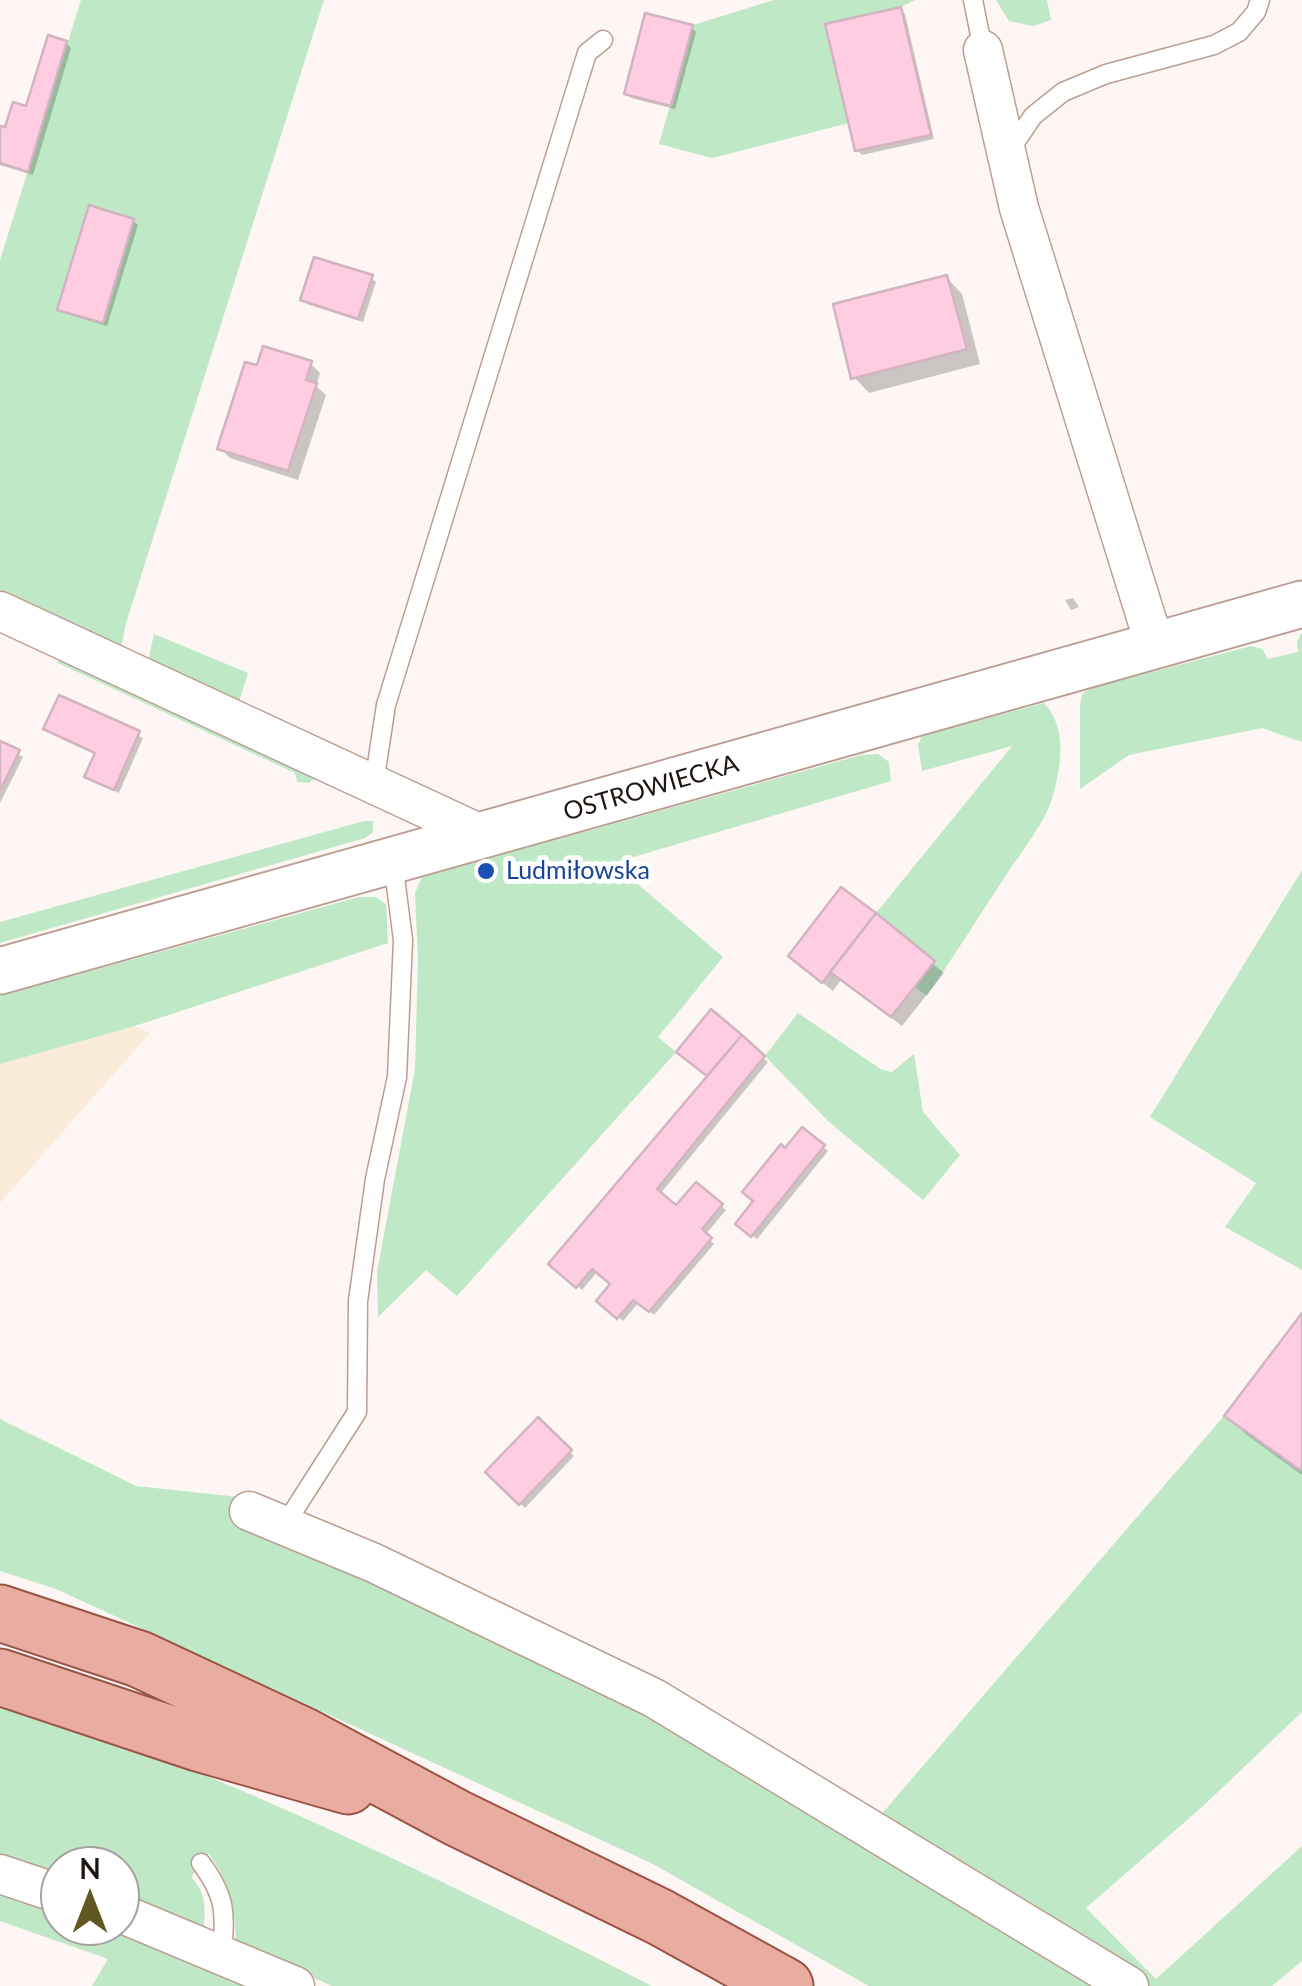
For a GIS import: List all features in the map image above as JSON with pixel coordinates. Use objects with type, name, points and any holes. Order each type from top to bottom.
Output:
[{"type":"main road","points":[[0,1613],[139,1658],[304,1736],[457,1818],[660,1917],[785,1986]]},
{"type":"main road","points":[[0,1676],[198,1744],[457,1818]]},
{"type":"street","points":[[983,50],[1020,208],[1155,646]]},
{"type":"street","name":"OSTROWIECKA","points":[[0,970],[1302,604]]},
{"type":"street","points":[[0,611],[483,835]]},
{"type":"street","points":[[249,1511],[374,1564],[654,1698],[1130,1986]]},
{"type":"street","points":[[0,1874],[40,1887]]},
{"type":"street","points":[[140,1922],[295,1986]]},
{"type":"lane","points":[[973,0],[983,50]]},
{"type":"lane","points":[[1007,154],[1033,116],[1063,92],[1106,74],[1214,44],[1239,32],[1256,12],[1260,0]]},
{"type":"lane","points":[[374,784],[386,704],[588,52],[603,40]]},
{"type":"lane","points":[[284,1526],[356,1412],[358,1301],[396,1077],[402,940],[393,860]]},
{"type":"lane","points":[[202,1863],[219,1887],[225,1912],[222,1955]]},
{"type":"shaded area","points":[[135,1026],[150,1033],[0,1203],[0,1064]]},
{"type":"green space","points":[[81,0],[324,0],[121,649],[0,594],[0,260]]},
{"type":"green space","points":[[774,0],[915,0],[901,7],[825,24],[849,123],[712,158],[659,144],[693,25]]},
{"type":"green space","points":[[996,0],[1047,0],[1051,20],[1033,26],[1009,21]]},
{"type":"green space","points":[[1302,632],[1302,742],[1262,728],[1129,755],[1080,789],[1082,694],[1091,688],[1251,646],[1262,649],[1268,659],[1298,652]]},
{"type":"green space","points":[[154,634],[248,673],[238,705],[148,662]]},
{"type":"green space","points":[[63,660],[316,778],[309,783],[297,782],[295,773],[56,662]]},
{"type":"green space","points":[[1044,703],[1057,724],[1059,736],[1058,774],[1052,799],[1032,837],[927,996],[915,987],[935,961],[876,913],[1012,746],[922,771],[918,745],[922,736]]},
{"type":"green space","points":[[878,754],[889,762],[891,781],[613,863],[723,957],[658,1037],[676,1052],[457,1296],[426,1270],[378,1317],[377,1272],[415,1069],[415,893],[422,877],[861,755]]},
{"type":"green space","points":[[373,821],[373,832],[365,838],[0,943],[0,922]]},
{"type":"green space","points":[[1302,870],[1302,1270],[1225,1227],[1256,1183],[1150,1117]]},
{"type":"green space","points":[[359,897],[376,897],[386,904],[388,943],[135,1026],[0,1064],[0,996]]},
{"type":"green space","points":[[798,1013],[882,1070],[892,1072],[914,1054],[923,1112],[960,1155],[923,1200],[828,1121],[765,1056]]},
{"type":"green space","points":[[1224,1416],[1302,1468],[1302,1712],[1202,1807],[1086,1908],[1156,1979],[1302,1846],[1302,1961],[1272,1986],[1148,1986],[878,1818]]},
{"type":"green space","points":[[0,1419],[136,1486],[258,1499],[499,1637],[715,1749],[1102,1986],[869,1986],[651,1863],[56,1589],[0,1571]]},
{"type":"green space","points":[[0,1701],[145,1751],[251,1795],[424,1874],[652,1986],[332,1986],[236,1942],[230,1896],[209,1854],[191,1877],[202,1895],[204,1929],[140,1908],[140,1846],[40,1846],[40,1876],[0,1863]]},
{"type":"green space","points":[[0,1894],[40,1907],[40,1935],[0,1921]]},
{"type":"green space","points":[[140,1943],[244,1986],[92,1986],[108,1959],[71,1946]]},
{"type":"building","points":[[901,7],[931,135],[855,151],[825,24]]},
{"type":"building","points":[[645,13],[693,25],[671,106],[624,94]]},
{"type":"building","points":[[48,35],[67,41],[28,172],[0,163],[0,126],[5,127],[13,102],[26,106]]},
{"type":"building","points":[[89,205],[134,219],[103,323],[57,310]]},
{"type":"building","points":[[314,257],[373,275],[358,319],[300,300]]},
{"type":"building","points":[[947,275],[967,349],[851,379],[833,304]]},
{"type":"building","points":[[263,346],[312,361],[306,380],[317,383],[288,471],[217,449],[245,362],[257,365]]},
{"type":"building","points":[[59,695],[140,731],[114,790],[84,777],[95,753],[43,729]]},
{"type":"building","points":[[0,741],[20,750],[0,791]]},
{"type":"building","points":[[841,887],[876,913],[822,983],[788,956]]},
{"type":"building","points":[[876,913],[935,961],[891,1017],[830,972]]},
{"type":"building","points":[[711,1009],[742,1035],[707,1076],[676,1052]]},
{"type":"building","points":[[742,1035],[765,1056],[657,1189],[676,1205],[696,1182],[723,1204],[702,1229],[712,1238],[649,1312],[633,1300],[617,1319],[596,1301],[610,1284],[592,1269],[576,1288],[548,1264]]},
{"type":"building","points":[[802,1127],[825,1145],[751,1237],[735,1224],[753,1201],[742,1192],[781,1144],[785,1148]]},
{"type":"building","points":[[1302,1313],[1302,1468],[1300,1470],[1224,1416]]},
{"type":"building","points":[[538,1417],[572,1450],[519,1505],[485,1472]]},
{"type":"place","name":"Ludmiłowska","points":[[486,871]]}]
